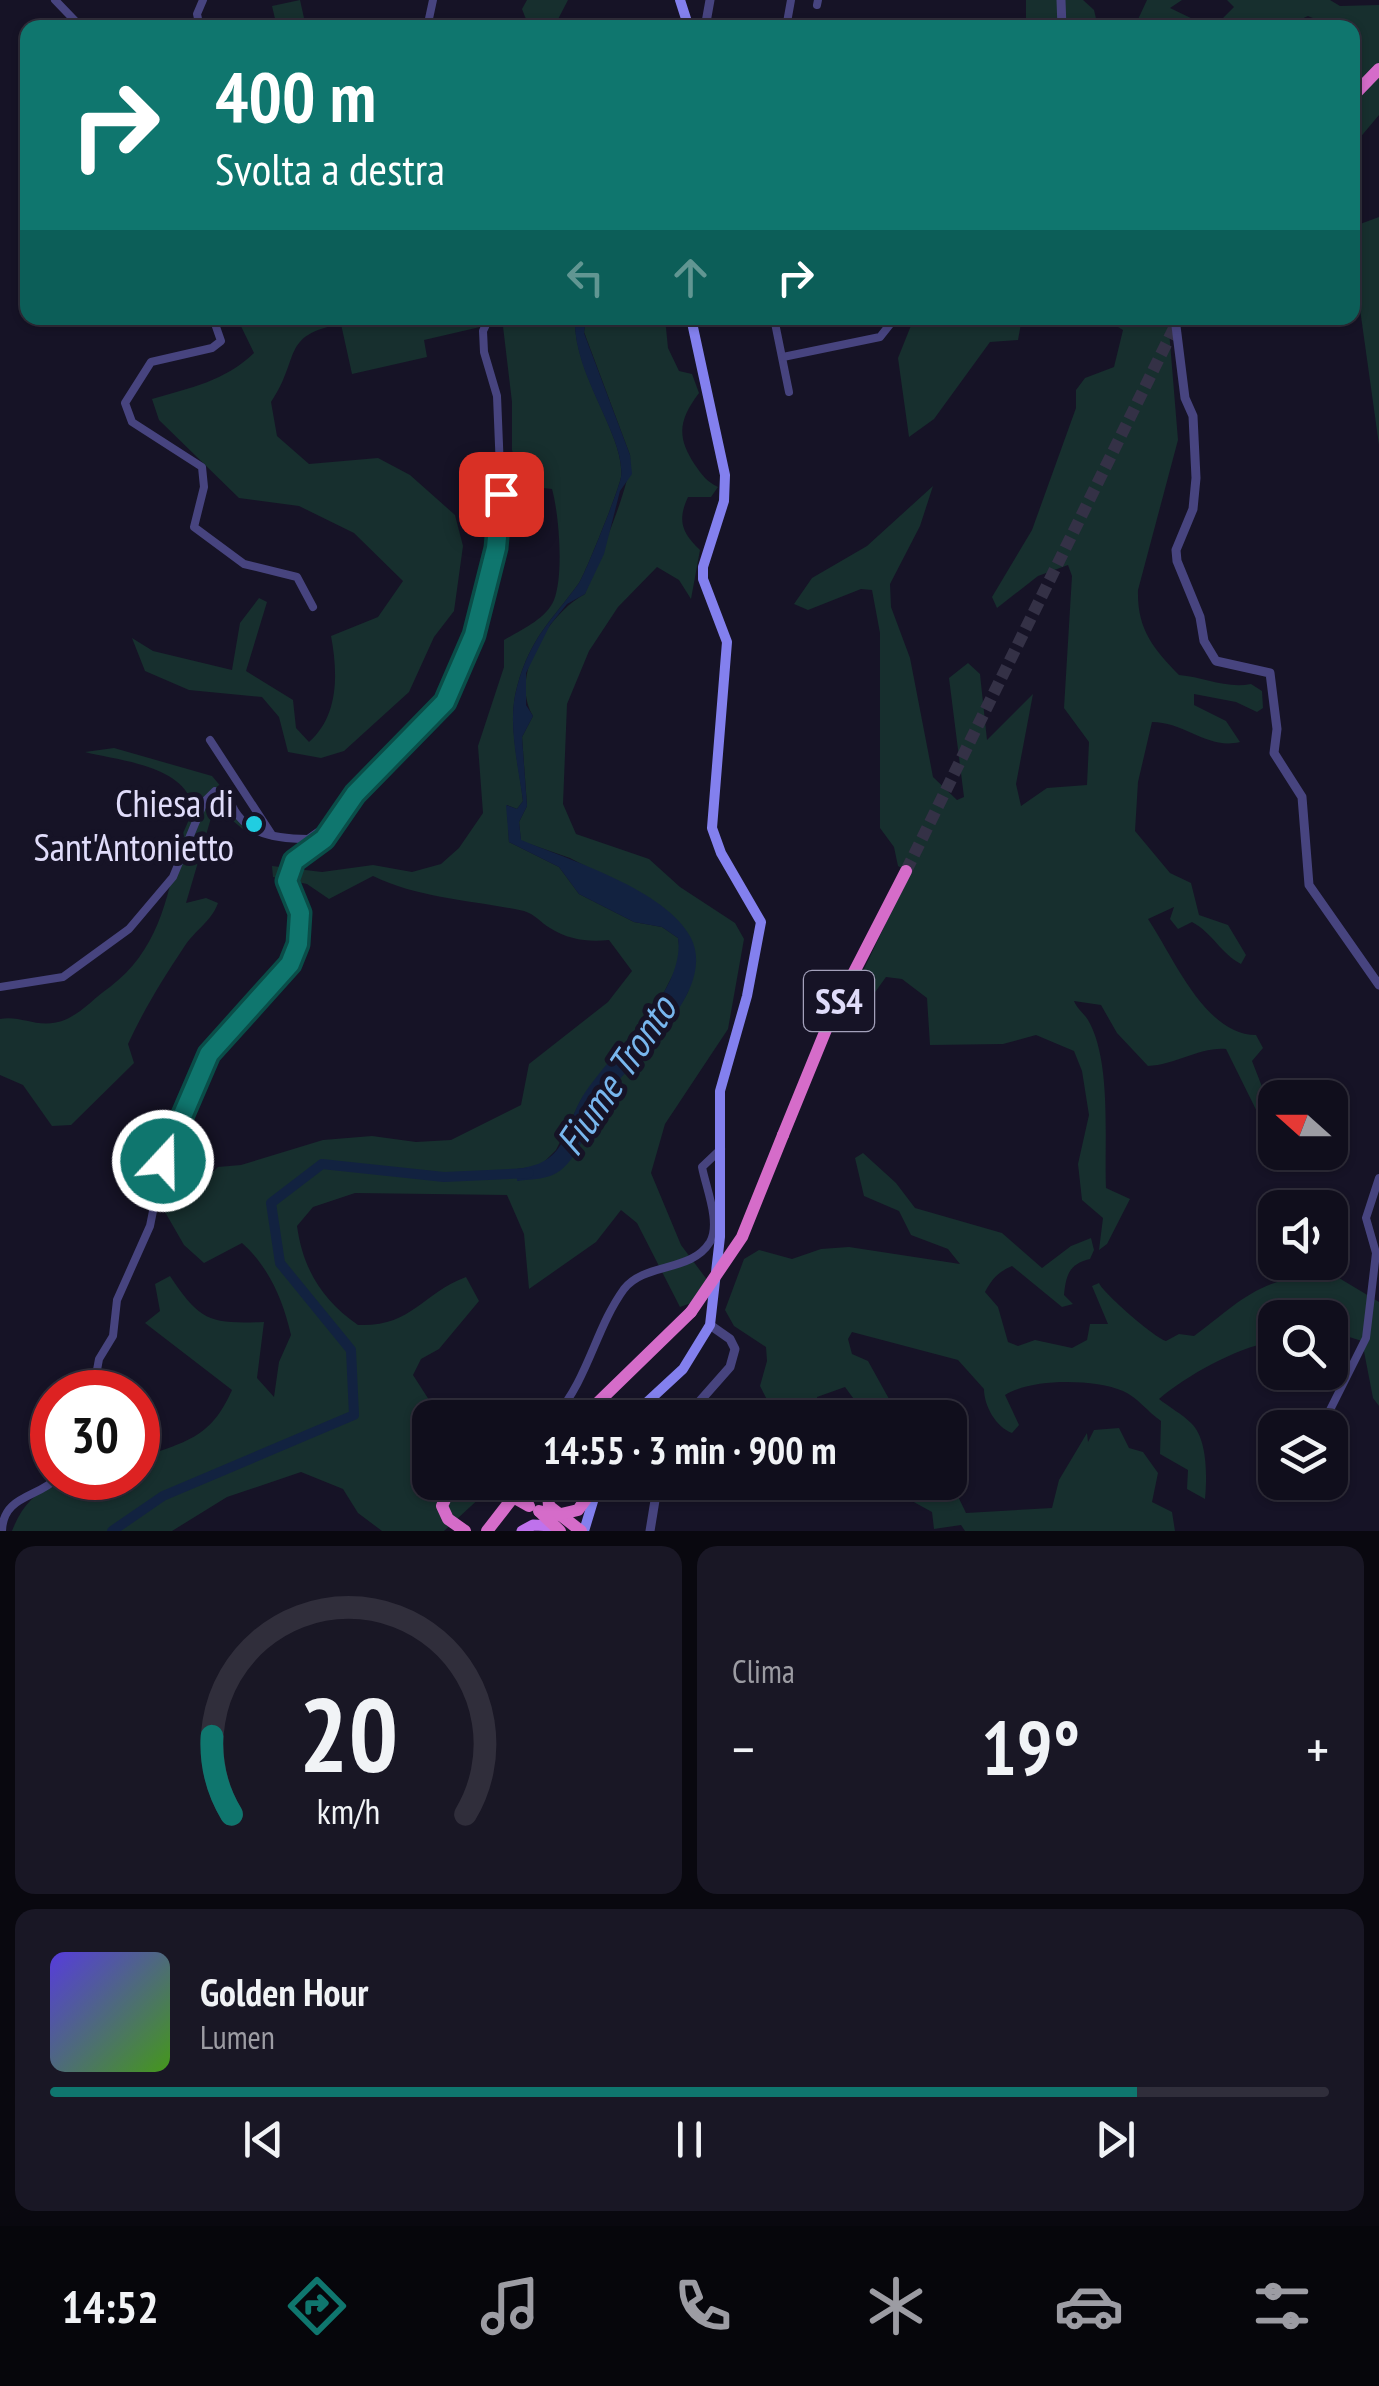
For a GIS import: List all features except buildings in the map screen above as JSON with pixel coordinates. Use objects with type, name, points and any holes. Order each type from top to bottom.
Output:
[{"type":"highway","points":[[1360,89],[1379,69]]},
{"type":"highway","name":"SS4","points":[[601,1400],[691,1312],[742,1237],[826,1029],[906,871]]},
{"type":"highway","points":[[609,1400],[643,1360]]},
{"type":"highway","points":[[445,1500],[442,1506],[462,1530]]},
{"type":"highway","points":[[488,1531],[512,1500]]},
{"type":"highway","points":[[501,1531],[517,1500]]},
{"type":"highway","points":[[519,1500],[560,1526],[583,1531]]},
{"type":"highway","points":[[547,1500],[560,1526]]},
{"type":"highway","points":[[560,1526],[585,1500]]},
{"type":"main road","points":[[649,1400],[683,1369],[710,1325],[720,1252],[720,1091],[748,996],[762,922],[716,844],[711,814],[727,642],[722,618],[707,591],[704,567],[722,510],[726,480],[693,325]]},
{"type":"main road","points":[[583,1531],[592,1500]]},
{"type":"main road","points":[[522,1531],[533,1525],[560,1526]]},
{"type":"street","points":[[55,0],[74,20]]},
{"type":"street","points":[[215,325],[221,342],[151,362],[125,403],[132,422],[202,467],[204,486],[194,527],[244,564],[297,577],[313,606]]},
{"type":"street","points":[[0,987],[63,977],[129,929],[173,878],[204,802],[215,791],[228,795],[245,826],[272,835],[308,839],[343,810],[445,702],[474,635],[496,548],[501,494],[497,396],[484,352],[486,325]]},
{"type":"street","points":[[776,325],[790,392]]},
{"type":"street","points":[[783,357],[880,337],[889,325]]},
{"type":"street","points":[[1177,325],[1185,398],[1193,416],[1196,478],[1193,510],[1176,550],[1182,580],[1216,661],[1270,673],[1277,730],[1274,754],[1302,797],[1309,885],[1379,986]]},
{"type":"street","points":[[210,740],[272,835]]},
{"type":"street","points":[[97,1370],[113,1336],[117,1300],[150,1226],[163,1161],[194,1081],[221,1037],[290,964],[302,931],[287,881],[290,871],[294,861],[324,839],[343,810]]},
{"type":"street","points":[[570,1400],[624,1288],[645,1273],[699,1254],[713,1238],[713,1217],[702,1167],[721,1149]]},
{"type":"street","points":[[1329,1410],[1366,1338],[1376,1254],[1366,1218],[1379,1178]]},
{"type":"street","points":[[701,1400],[730,1367],[735,1349],[730,1339],[710,1325]]},
{"type":"street","points":[[2,1531],[2,1518],[11,1506],[30,1495]]},
{"type":"street","points":[[650,1531],[655,1500]]},
{"type":"green space","points":[[300,0],[304,20],[275,20],[272,6]]},
{"type":"green space","points":[[527,0],[568,0],[558,20],[526,20],[522,9]]},
{"type":"green space","points":[[1026,0],[1083,0],[1094,10],[1096,20],[1026,20]]},
{"type":"green space","points":[[1147,0],[1182,0],[1170,8],[1195,20],[1138,20]]},
{"type":"green space","points":[[1227,0],[1330,0],[1340,6],[1379,5],[1379,115],[1360,138],[1360,20],[1320,20],[1308,16],[1299,20],[1206,20],[1223,18],[1234,7]]},
{"type":"green space","points":[[1379,217],[1379,445],[1360,309],[1360,224]]},
{"type":"green space","points":[[240,325],[337,325],[309,335],[294,351],[271,402],[277,436],[309,464],[378,458],[410,475],[455,515],[463,546],[454,611],[434,637],[409,692],[344,751],[321,758],[288,752],[279,717],[262,697],[189,690],[145,671],[132,638],[153,651],[232,670],[240,623],[259,598],[267,602],[246,671],[293,700],[296,728],[309,742],[326,720],[334,693],[331,636],[378,617],[403,581],[354,533],[299,506],[239,498],[159,420],[152,399],[219,377],[254,353]]},
{"type":"green space","points":[[341,325],[480,325],[424,340],[427,357],[352,374]]},
{"type":"green space","points":[[503,325],[576,325],[582,361],[616,443],[621,477],[579,583],[535,642],[517,687],[513,729],[523,801],[517,809],[507,805],[509,842],[559,867],[579,894],[634,922],[662,927],[678,938],[681,959],[664,992],[581,1100],[556,1150],[540,1166],[517,1169],[518,1181],[577,1146],[612,1087],[670,1023],[688,992],[695,958],[659,905],[570,858],[521,841],[519,822],[527,806],[522,737],[533,716],[527,700],[529,665],[546,631],[571,603],[585,594],[620,503],[629,468],[630,455],[584,332],[585,325],[666,325],[668,348],[679,371],[692,374],[699,393],[684,420],[685,445],[705,478],[718,487],[711,497],[688,497],[683,513],[685,532],[700,550],[691,599],[679,580],[657,567],[618,607],[589,651],[567,704],[563,804],[576,834],[649,859],[680,887],[735,923],[744,939],[728,1029],[665,1124],[651,1173],[681,1245],[708,1281],[694,1302],[680,1307],[637,1223],[621,1210],[596,1242],[529,1289],[524,1234],[507,1195],[355,1193],[313,1207],[297,1226],[309,1270],[324,1294],[358,1325],[391,1321],[466,1277],[479,1301],[439,1349],[421,1359],[413,1375],[429,1400],[412,1400],[412,1500],[478,1500],[444,1531],[382,1531],[358,1513],[343,1489],[301,1472],[227,1497],[172,1531],[12,1531],[31,1500],[160,1500],[160,1451],[205,1429],[224,1407],[232,1390],[145,1323],[160,1311],[155,1284],[170,1276],[198,1311],[208,1317],[230,1322],[264,1322],[257,1378],[274,1397],[279,1362],[291,1335],[274,1285],[242,1243],[204,1263],[184,1245],[165,1212],[173,1190],[199,1185],[218,1167],[241,1165],[323,1140],[372,1136],[416,1142],[451,1140],[521,1105],[529,1064],[608,1002],[632,971],[609,940],[564,935],[524,911],[428,894],[373,876],[329,899],[307,884],[273,877],[272,866],[322,872],[373,865],[412,872],[441,864],[459,848],[483,813],[478,746],[504,667],[504,640],[550,607],[557,589],[560,560],[552,489],[543,488],[533,535],[523,530],[520,507],[525,488],[512,450],[512,402]]},
{"type":"green space","points":[[911,325],[1021,325],[1018,340],[990,342],[934,419],[909,437],[898,358]]},
{"type":"green space","points":[[1115,325],[1169,325],[1178,440],[1138,590],[1144,627],[1154,647],[1179,675],[1224,684],[1251,684],[1262,691],[1263,708],[1257,712],[1236,702],[1194,694],[1194,705],[1226,721],[1240,742],[1217,742],[1152,722],[1138,782],[1135,831],[1170,873],[1191,883],[1199,915],[1228,925],[1246,955],[1241,964],[1192,922],[1178,929],[1170,919],[1174,907],[1148,919],[1206,1009],[1238,1032],[1256,1035],[1263,1048],[1252,1061],[1259,1080],[1258,1114],[1226,1049],[1148,1066],[1117,1033],[1101,1005],[1074,1001],[1088,1020],[1101,1057],[1106,1188],[1130,1199],[1107,1244],[1099,1250],[1103,1218],[1082,1200],[1078,1164],[1089,1115],[1082,1071],[1074,1051],[1036,1035],[1003,1044],[930,1045],[927,998],[902,979],[886,977],[850,1027],[841,1017],[910,873],[898,866],[894,847],[880,828],[880,633],[872,590],[861,589],[808,610],[794,604],[812,578],[867,546],[933,486],[920,526],[890,584],[891,607],[910,658],[933,777],[957,800],[964,797],[949,678],[968,663],[980,674],[987,740],[1033,694],[1016,784],[1021,806],[1047,788],[1087,785],[1089,742],[1064,708],[1072,576],[1068,565],[1038,576],[997,608],[992,597],[1032,530],[1076,408],[1076,390],[1085,378],[1114,367],[1123,330]]},
{"type":"green space","points":[[114,748],[212,776],[233,801],[250,835],[220,810],[211,818],[186,903],[206,898],[218,903],[215,910],[184,947],[140,1019],[128,1044],[134,1063],[71,1125],[52,1126],[23,1085],[0,1075],[0,1019],[48,1024],[67,1019],[126,973],[158,924],[192,808],[181,785],[157,770],[85,752]]},
{"type":"green space","points":[[863,1153],[896,1183],[915,1208],[1002,1233],[1042,1268],[1071,1246],[1091,1238],[1094,1250],[1090,1259],[1073,1267],[1066,1282],[1064,1295],[1073,1304],[1062,1307],[1012,1266],[993,1280],[985,1292],[998,1307],[1008,1342],[1018,1346],[1035,1340],[1072,1348],[1087,1340],[1090,1324],[1108,1324],[1092,1286],[1099,1283],[1119,1305],[1166,1341],[1179,1334],[1194,1336],[1249,1295],[1274,1283],[1342,1280],[1379,1302],[1379,1406],[1373,1398],[1362,1341],[1348,1337],[1348,1300],[1258,1300],[1258,1346],[1214,1363],[1159,1399],[1197,1430],[1206,1470],[1205,1499],[1187,1489],[1188,1470],[1160,1454],[1161,1421],[1133,1397],[1111,1387],[1063,1382],[1017,1389],[1005,1395],[1019,1425],[1012,1433],[996,1421],[984,1389],[958,1360],[852,1332],[848,1339],[852,1354],[868,1361],[890,1400],[855,1400],[845,1387],[817,1400],[767,1400],[760,1386],[767,1361],[766,1347],[734,1326],[725,1310],[744,1259],[759,1250],[792,1259],[821,1249],[849,1247],[960,1264],[948,1249],[911,1235],[899,1211],[864,1196],[855,1158]]},
{"type":"green space","points":[[1119,1428],[1129,1448],[1143,1452],[1158,1473],[1152,1502],[1172,1512],[1175,1531],[965,1531],[961,1525],[934,1529],[932,1512],[912,1501],[960,1500],[966,1513],[1052,1508],[1059,1480],[1087,1433],[1088,1442],[1094,1430]]},
{"type":"water","points":[[575,325],[585,325],[584,333],[630,455],[632,474],[620,491],[604,554],[585,594],[567,604],[550,625],[526,673],[526,705],[533,716],[522,737],[527,806],[519,822],[521,840],[614,878],[661,905],[691,938],[696,959],[693,981],[683,1003],[605,1098],[568,1163],[551,1176],[517,1181],[517,1169],[539,1164],[557,1150],[592,1083],[658,1002],[677,959],[678,938],[662,927],[634,922],[579,894],[559,867],[509,842],[506,805],[517,809],[523,801],[513,729],[517,687],[535,642],[579,583],[621,477],[616,443],[576,339]]},
{"type":"waterway","name":"Fiume Tronto","points":[[112,1531],[163,1496],[354,1415],[351,1350],[280,1263],[271,1203],[322,1164],[444,1177],[529,1173]]},
{"type":"tunnel","points":[[906,871],[1176,325]]},
{"type":"place","name":"Chiesa di Sant'Antonietto","points":[[254,824]]},
{"type":"route","points":[[163,1161],[194,1081],[209,1054],[290,964],[302,931],[295,895],[287,881],[294,861],[324,839],[355,794],[445,702],[474,635],[496,548],[501,494]]}]
